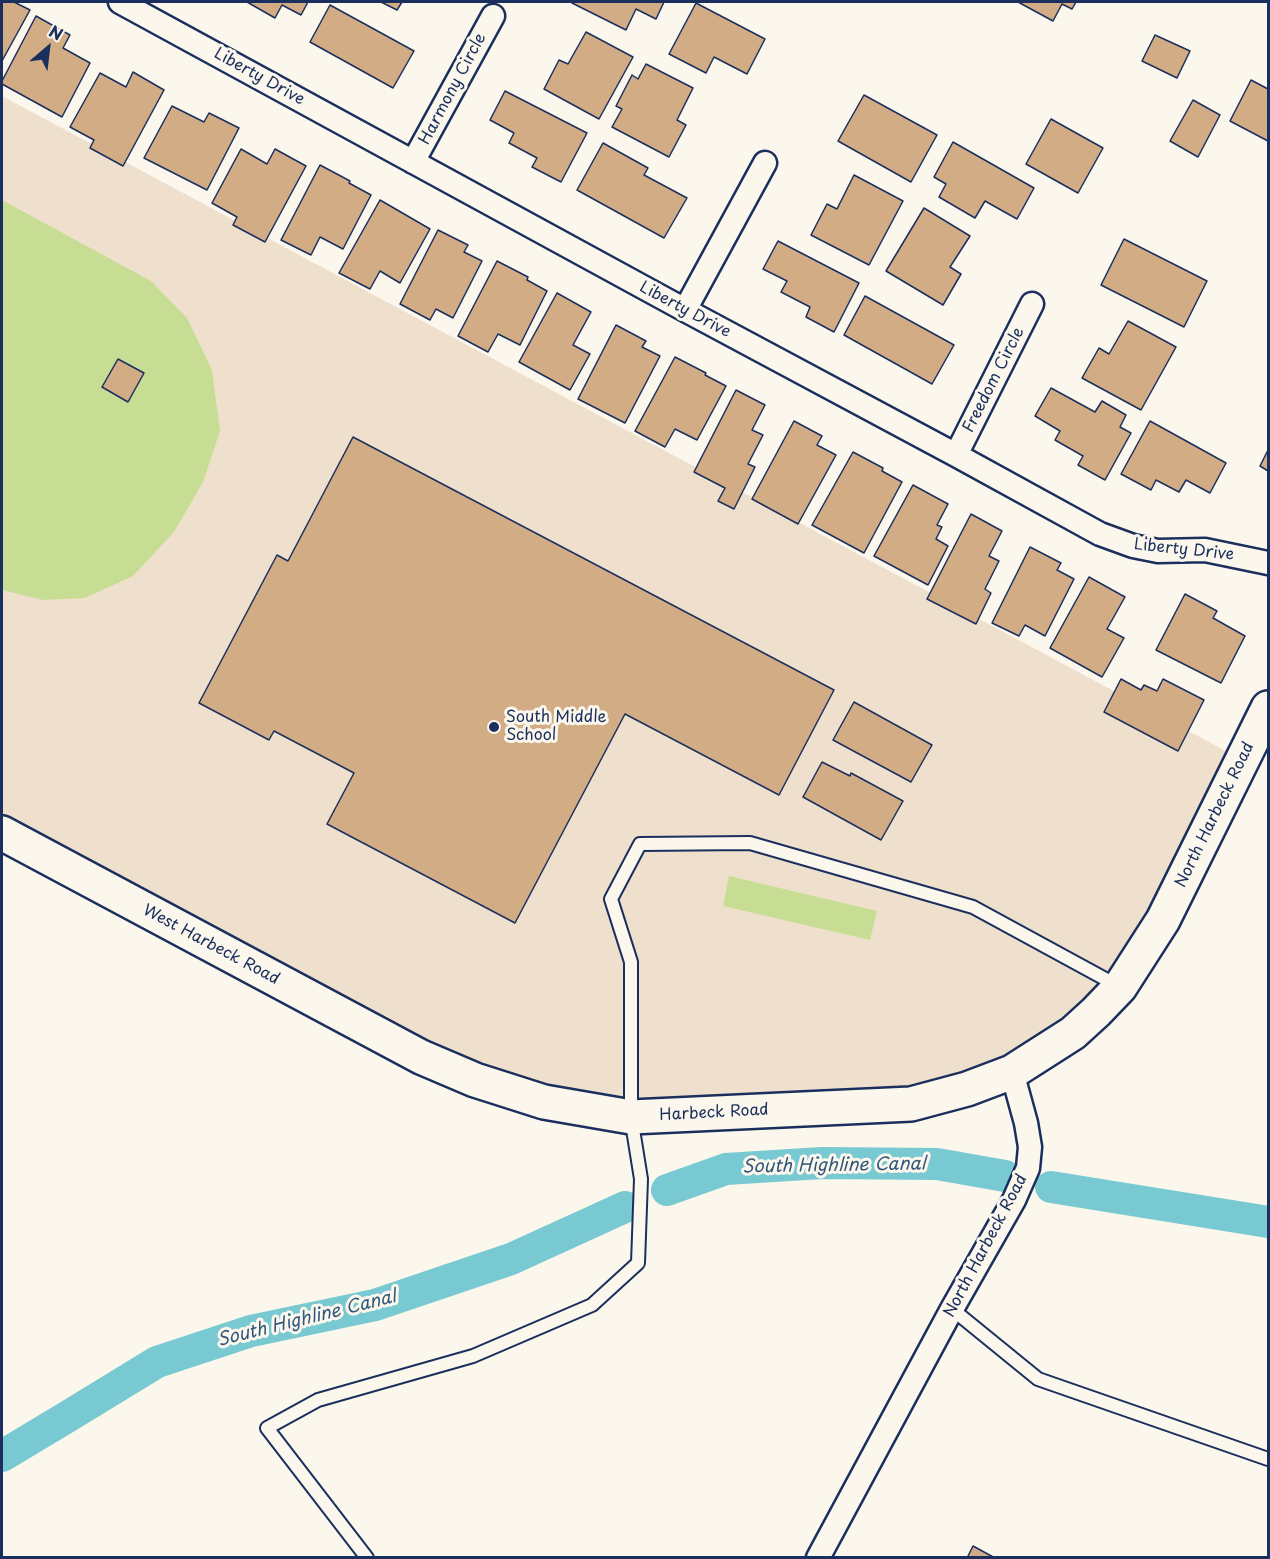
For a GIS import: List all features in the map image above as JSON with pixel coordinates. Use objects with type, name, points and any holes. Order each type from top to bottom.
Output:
[{"type":"street","name":"Liberty Drive","points":[[120,2],[1100,534],[1133,546],[1158,550],[1205,550],[1269,563]]},
{"type":"street","name":"Harmony Circle","points":[[413,162],[493,16]]},
{"type":"street","points":[[685,310],[765,163]]},
{"type":"street","name":"Freedom Circle","points":[[956,455],[1032,304]]},
{"type":"street","name":"North Harbeck Road","points":[[818,1557],[952,1309],[1014,1200],[1028,1168],[1030,1148],[1026,1123],[1012,1072],[1073,1033],[1120,987],[1163,920],[1269,708]]},
{"type":"street","name":"West Harbeck Road","points":[[2,832],[421,1057]]},
{"type":"street","name":"Harbeck Road","points":[[421,1057],[475,1080],[543,1102],[630,1118],[911,1104],[967,1089],[1012,1072]]},
{"type":"lane","points":[[367,1557],[267,1428],[318,1400],[473,1356],[592,1305],[638,1263],[641,1179],[630,1118],[631,962],[611,900],[640,844],[750,843],[973,907],[1120,987]]},
{"type":"lane","points":[[952,1309],[1038,1379],[1269,1459]]},
{"type":"shaded area","points":[[2,96],[1239,758],[1096,1012],[911,1104],[544,1102],[2,833]]},
{"type":"green space","points":[[2,200],[151,281],[187,318],[212,370],[220,431],[203,482],[174,532],[133,576],[85,598],[43,600],[2,590]]},
{"type":"green space","points":[[729,876],[877,911],[870,940],[723,906]]},
{"type":"building","points":[[2,2],[14,2],[30,10],[2,61]]},
{"type":"building","points":[[247,2],[308,2],[301,15],[282,5],[275,18]]},
{"type":"building","points":[[381,2],[402,2],[397,10]]},
{"type":"building","points":[[573,2],[664,2],[656,19],[636,9],[626,30]]},
{"type":"building","points":[[1018,2],[1076,2],[1072,9],[1062,4],[1053,21]]},
{"type":"building","points":[[696,3],[765,39],[747,74],[714,57],[706,73],[669,54]]},
{"type":"building","points":[[330,5],[414,51],[393,88],[310,42]]},
{"type":"building","points":[[36,16],[70,35],[63,48],[90,63],[62,117],[2,84]]},
{"type":"building","points":[[586,32],[633,57],[599,119],[544,89],[559,60],[568,64]]},
{"type":"building","points":[[1155,35],[1190,51],[1177,78],[1142,61]]},
{"type":"building","points":[[646,64],[693,88],[677,120],[686,125],[669,157],[612,127],[622,109],[616,106],[632,75],[638,79]]},
{"type":"building","points":[[133,72],[164,90],[123,166],[90,148],[94,140],[70,127],[100,73],[126,87]]},
{"type":"building","points":[[1251,80],[1268,89],[1268,141],[1230,121]]},
{"type":"building","points":[[505,91],[587,133],[561,182],[532,167],[537,158],[509,143],[514,133],[490,120]]},
{"type":"building","points":[[864,95],[937,135],[911,182],[838,141]]},
{"type":"building","points":[[1193,100],[1220,115],[1198,157],[1170,141]]},
{"type":"building","points":[[172,106],[204,122],[209,113],[239,128],[207,190],[144,158]]},
{"type":"building","points":[[1051,119],[1103,148],[1078,193],[1026,164]]},
{"type":"building","points":[[953,142],[1034,188],[1017,219],[985,201],[975,218],[939,197],[946,184],[934,177]]},
{"type":"building","points":[[603,143],[648,168],[644,175],[687,198],[664,238],[577,190]]},
{"type":"building","points":[[241,149],[267,164],[275,149],[306,166],[265,242],[233,225],[237,217],[212,203]]},
{"type":"building","points":[[320,165],[371,195],[343,249],[320,237],[311,255],[281,240]]},
{"type":"building","points":[[854,175],[903,201],[869,265],[811,235],[827,204],[837,209]]},
{"type":"building","points":[[380,200],[430,229],[400,283],[380,271],[370,289],[339,273]]},
{"type":"building","points":[[924,208],[970,236],[950,267],[961,274],[943,305],[886,271]]},
{"type":"building","points":[[438,230],[468,245],[464,252],[482,261],[453,318],[436,309],[430,320],[400,304]]},
{"type":"building","points":[[1124,239],[1207,281],[1184,327],[1101,285]]},
{"type":"building","points":[[778,241],[859,283],[834,332],[806,317],[810,307],[781,292],[787,281],[763,269]]},
{"type":"building","points":[[497,261],[528,277],[527,280],[547,291],[520,345],[498,334],[488,352],[458,336]]},
{"type":"building","points":[[557,293],[591,312],[573,345],[590,354],[570,390],[519,362]]},
{"type":"building","points":[[865,296],[954,345],[932,384],[844,335]]},
{"type":"building","points":[[1128,321],[1176,347],[1141,410],[1082,378],[1099,348],[1109,354]]},
{"type":"building","points":[[616,325],[646,341],[642,347],[660,356],[625,423],[578,399]]},
{"type":"building","points":[[675,357],[726,386],[697,440],[675,429],[665,447],[635,431]]},
{"type":"building","points":[[118,359],[144,373],[128,402],[102,387]]},
{"type":"building","points":[[1051,388],[1095,412],[1102,401],[1126,415],[1120,427],[1131,433],[1105,480],[1078,465],[1083,456],[1055,440],[1060,431],[1035,416]]},
{"type":"building","points":[[736,390],[765,405],[752,430],[763,435],[748,464],[755,467],[734,509],[718,501],[725,488],[694,472]]},
{"type":"building","points":[[794,421],[822,436],[817,445],[836,455],[798,524],[752,499]]},
{"type":"building","points":[[1150,421],[1226,463],[1210,493],[1186,480],[1179,492],[1156,480],[1151,490],[1121,474]]},
{"type":"building","points":[[353,437],[834,690],[779,795],[625,714],[515,923],[327,824],[354,773],[274,731],[269,740],[199,703],[277,555],[288,561]]},
{"type":"building","points":[[1268,450],[1268,471],[1260,466]]},
{"type":"building","points":[[853,452],[883,468],[882,471],[902,482],[864,553],[812,525]]},
{"type":"building","points":[[913,485],[948,504],[937,525],[942,527],[936,539],[948,546],[928,585],[874,556]]},
{"type":"building","points":[[971,514],[1002,531],[989,556],[999,561],[985,589],[991,593],[976,624],[927,599]]},
{"type":"building","points":[[1030,547],[1061,563],[1057,570],[1074,579],[1045,636],[1025,625],[1019,636],[992,623]]},
{"type":"building","points":[[1089,577],[1125,597],[1107,629],[1124,638],[1102,677],[1050,648]]},
{"type":"building","points":[[1185,594],[1217,611],[1213,618],[1245,636],[1221,683],[1156,650]]},
{"type":"building","points":[[1121,679],[1141,690],[1144,685],[1157,691],[1163,679],[1204,700],[1178,751],[1104,712]]},
{"type":"building","points":[[854,702],[932,745],[911,782],[833,740]]},
{"type":"building","points":[[822,762],[850,776],[851,773],[903,801],[881,840],[803,797]]},
{"type":"building","points":[[973,1546],[995,1558],[967,1558]]},
{"type":"waterway","name":"South Highline Canal","points":[[667,1190],[726,1169],[822,1163],[937,1164],[1005,1176]]},
{"type":"waterway","name":"South Highline Canal","points":[[1051,1187],[1268,1222]]},
{"type":"waterway","name":"South Highline Canal","points":[[2,1456],[157,1362],[251,1331],[375,1305],[511,1259],[625,1207]]},
{"type":"place","name":"South Middle School","points":[[494,727]]}]
